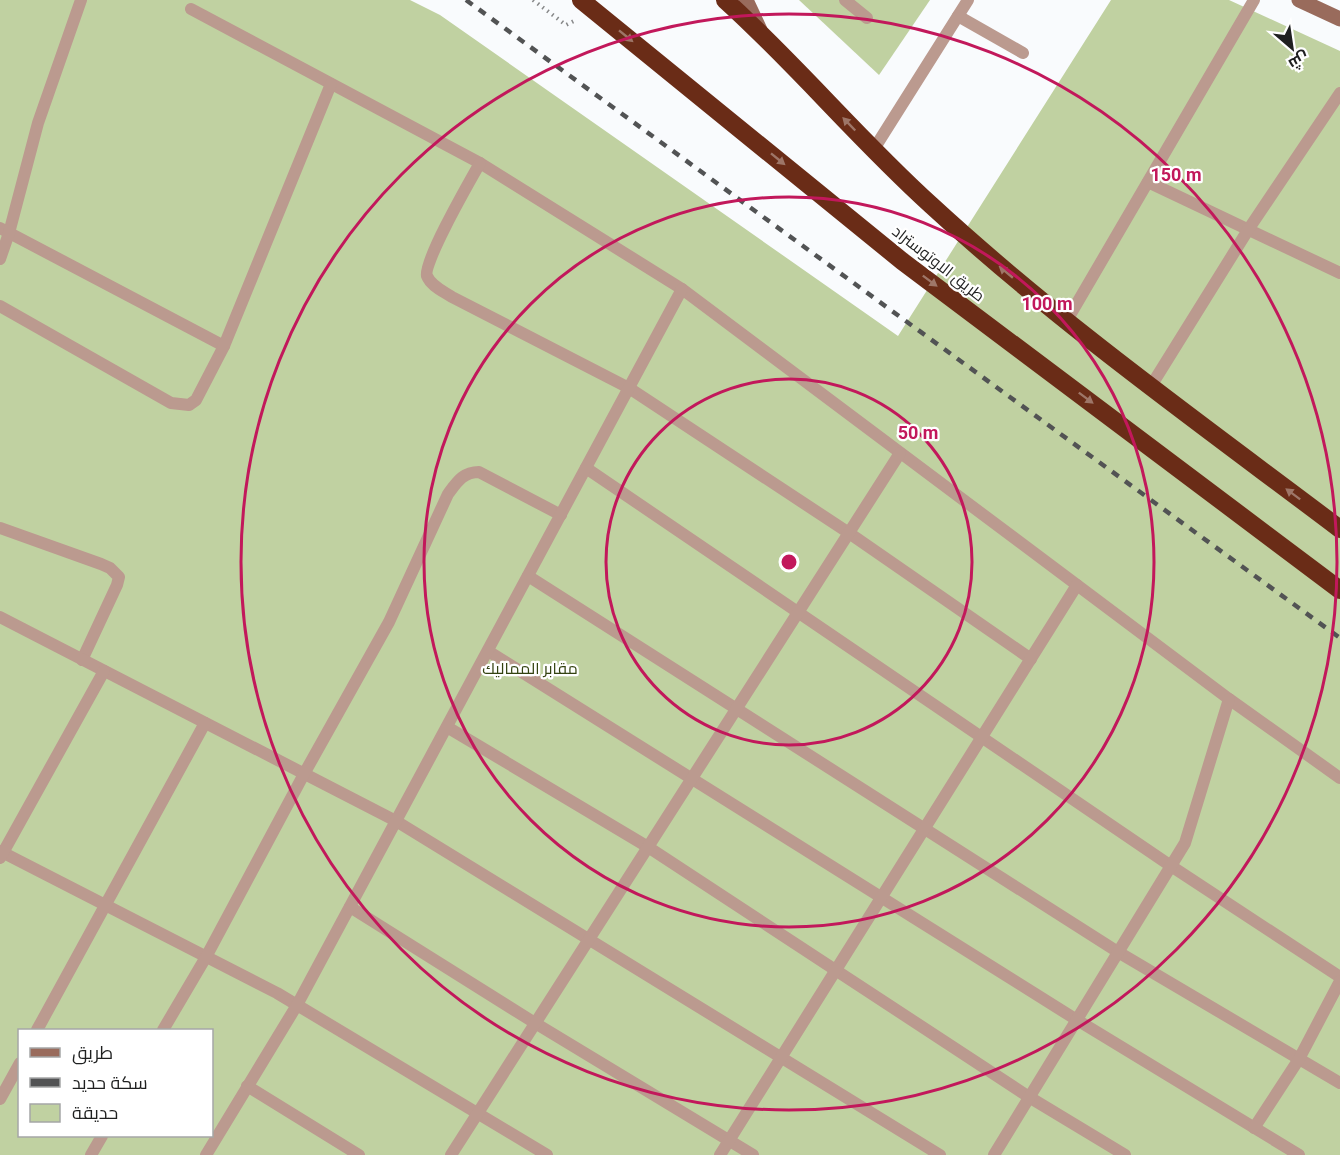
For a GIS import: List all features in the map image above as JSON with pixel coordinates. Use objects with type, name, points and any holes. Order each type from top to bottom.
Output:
[{"type":"highway","name":"طريق الاوتوستراد","points":[[725,0],[762,33],[929,204],[1066,322],[1340,529]]},
{"type":"highway","name":"طريق الاوتوستراد","points":[[588,3],[902,261],[1340,590]]},
{"type":"street","points":[[746,0],[762,33]]},
{"type":"street","points":[[1299,0],[1340,19]]},
{"type":"lane","points":[[0,259],[5,231],[38,123],[81,0]]},
{"type":"lane","points":[[845,0],[867,18]]},
{"type":"lane","points":[[874,149],[968,0]]},
{"type":"lane","points":[[1066,322],[1254,0]]},
{"type":"lane","points":[[191,9],[480,163],[682,290],[1229,699],[1340,778]]},
{"type":"lane","points":[[958,16],[1023,53]]},
{"type":"lane","points":[[0,306],[171,403],[189,405],[196,400],[224,346],[331,84]]},
{"type":"lane","points":[[1151,386],[1248,230],[1340,93]]},
{"type":"lane","points":[[480,163],[439,240],[426,270],[433,284],[452,297],[629,388],[849,534],[1031,659]]},
{"type":"lane","points":[[1148,182],[1340,273]]},
{"type":"lane","points":[[5,231],[224,346]]},
{"type":"lane","points":[[206,1155],[297,1005],[682,290]]},
{"type":"lane","points":[[451,1155],[900,453]]},
{"type":"lane","points":[[586,468],[1171,866],[1340,977]]},
{"type":"lane","points":[[164,1029],[206,957],[389,622],[448,494],[464,475],[479,472],[561,515]]},
{"type":"lane","points":[[0,528],[101,564],[110,568],[119,578],[82,660]]},
{"type":"lane","points":[[528,576],[1118,952],[1340,1083]]},
{"type":"lane","points":[[720,1155],[1077,585]]},
{"type":"lane","points":[[2,622],[104,671],[396,821],[940,1155]]},
{"type":"lane","points":[[488,651],[1077,1020],[1299,1155]]},
{"type":"lane","points":[[104,671],[1,854],[297,1005],[547,1155]]},
{"type":"lane","points":[[994,1155],[1185,843],[1229,699]]},
{"type":"lane","points":[[39,1029],[205,723]]},
{"type":"lane","points":[[447,727],[648,847],[1029,1097],[1125,1155]]},
{"type":"lane","points":[[350,907],[535,1023],[753,1155]]},
{"type":"lane","points":[[1254,1128],[1299,1059],[1340,981]]},
{"type":"lane","points":[[0,1099],[18,1067]]},
{"type":"lane","points":[[247,1086],[359,1155]]},
{"type":"lane","points":[[91,1155],[101,1137]]},
{"type":"path","points":[[533,0],[566,26]]},
{"type":"green space","name":"مقابر المماليك","points":[[0,0],[410,0],[440,15],[898,336],[1111,0],[1229,0],[1340,51],[1340,1155],[0,1155]]},
{"type":"green space","points":[[799,0],[930,0],[879,75]]},
{"type":"railway","points":[[466,0],[1340,638]]}]
